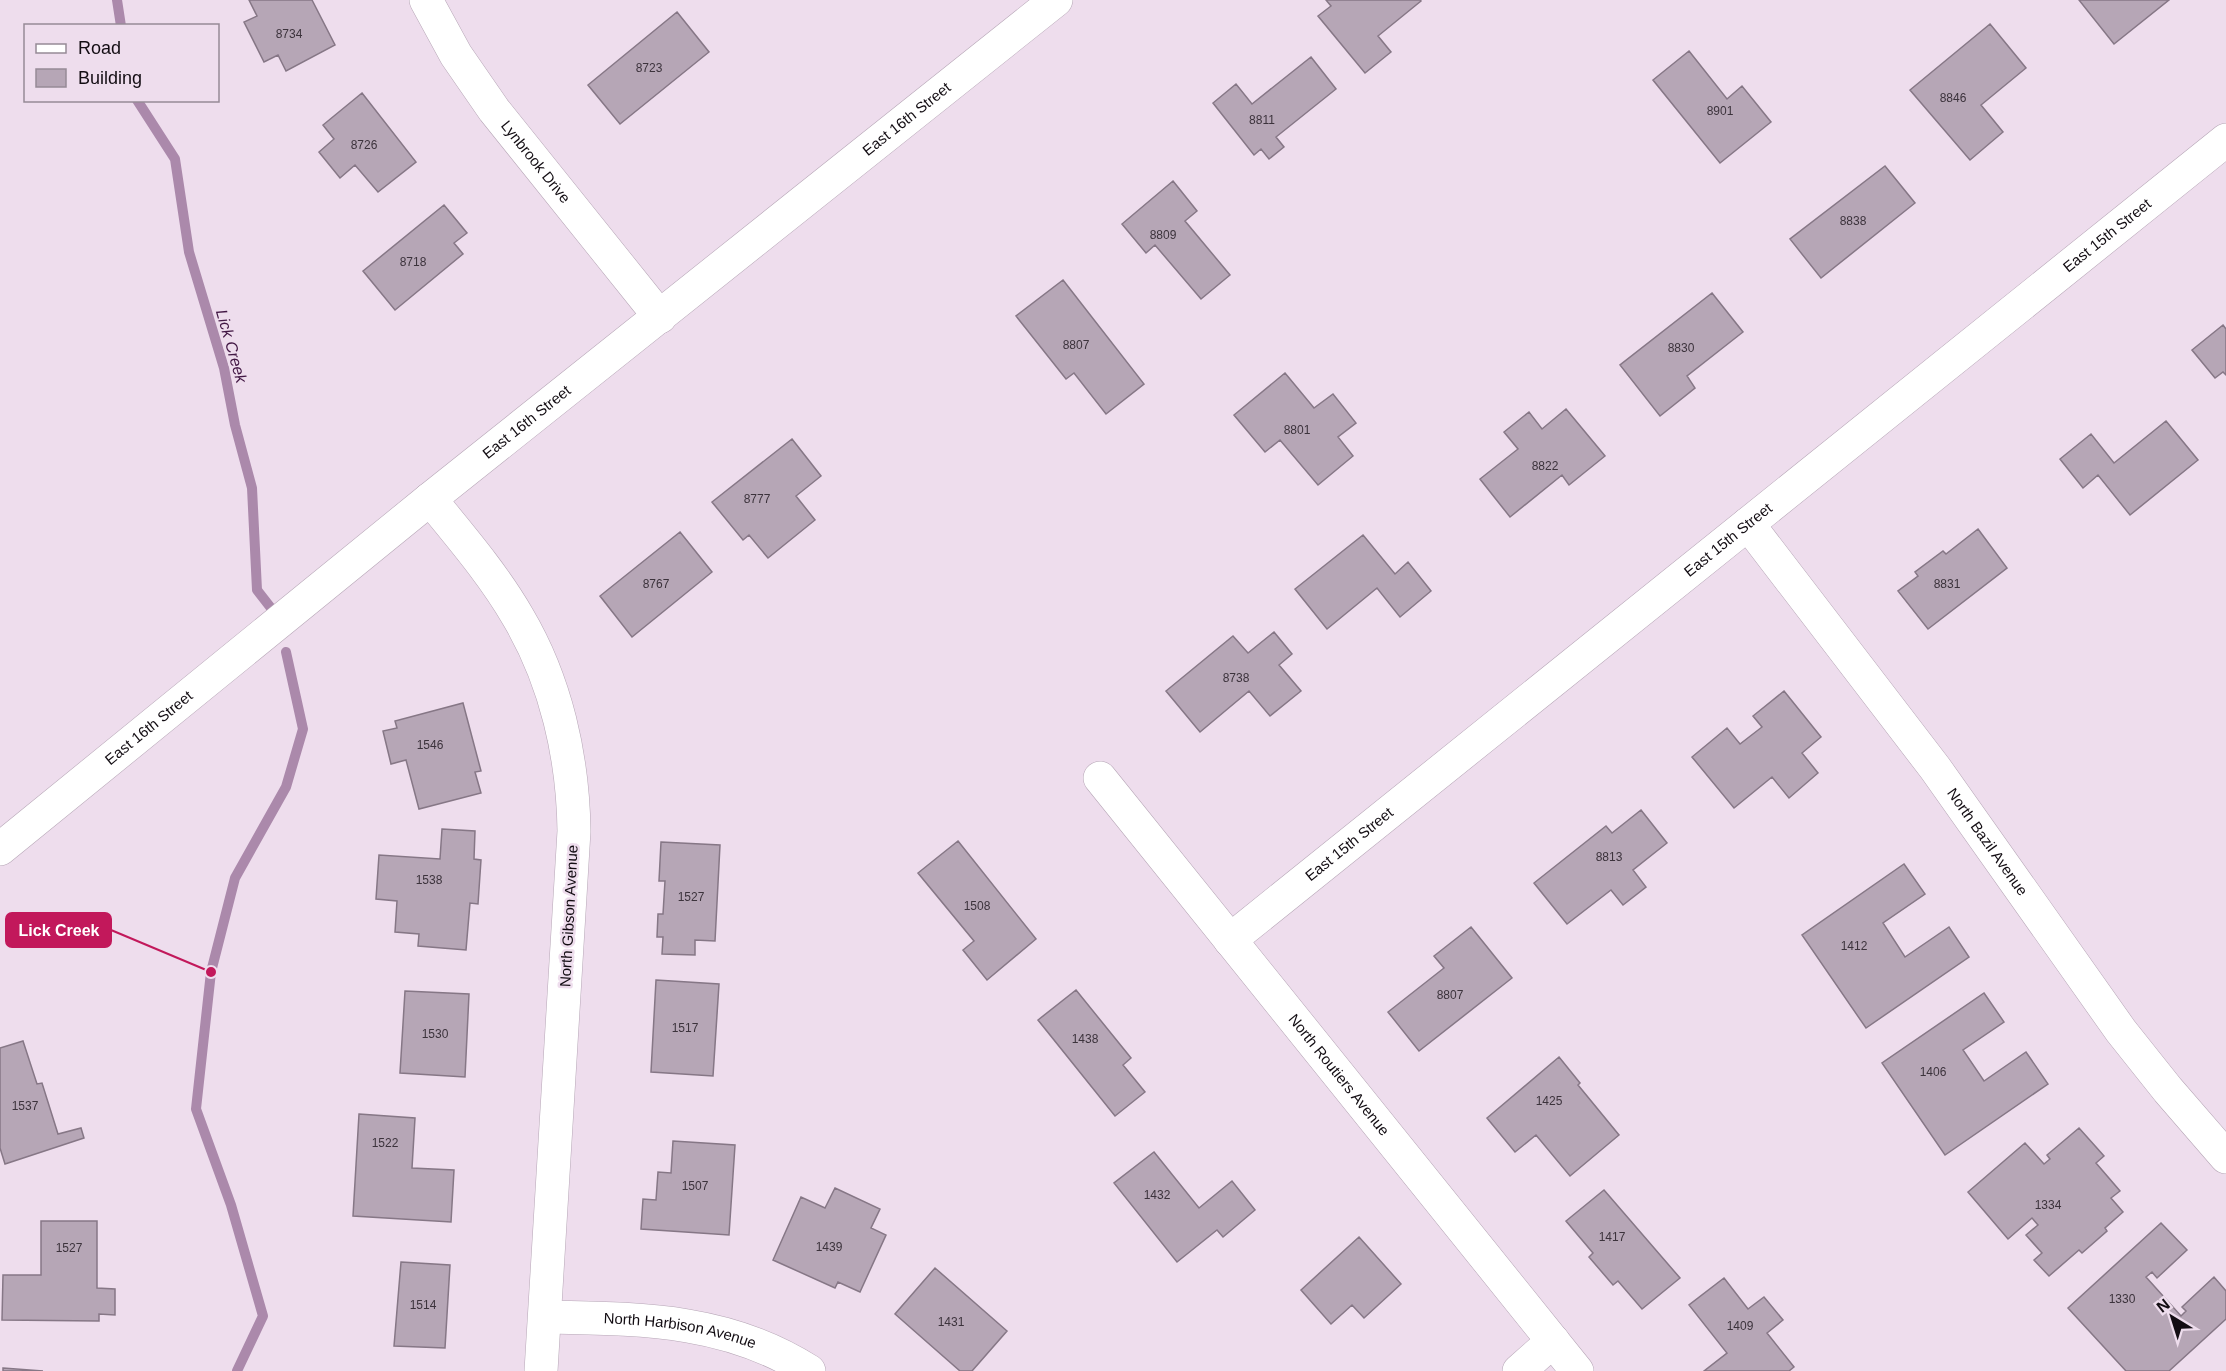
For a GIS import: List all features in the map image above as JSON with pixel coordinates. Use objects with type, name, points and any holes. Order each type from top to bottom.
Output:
[{"type":"street","name":"Lynbrook Drive","points":[[426,0],[456,55],[494,110],[660,317]]},
{"type":"street","name":"East 16th Street","points":[[0,849],[430,499],[1056,0]]},
{"type":"street","name":"East 15th Street","points":[[1230,940],[2226,140]]},
{"type":"street","name":"North Gibson Avenue","points":[[430,499],[489,573],[524,628],[547,680],[558,713],[572,781],[574,831],[541,1371]]},
{"type":"street","name":"North Bazil Avenue","points":[[1748,524],[1935,768],[2121,1031],[2226,1157]]},
{"type":"street","name":"North Routiers Avenue","points":[[1100,778],[1577,1371]]},
{"type":"street","name":"North Harbison Avenue","points":[[544,1317],[654,1320],[689,1325],[740,1339],[773,1352],[809,1371]]},
{"type":"street","points":[[1519,1371],[1554,1341]]},
{"type":"building","points":[[249,0],[312,0],[335,45],[286,71],[278,55],[264,62],[244,22],[257,16]]},
{"type":"building","points":[[1326,0],[1421,1],[1378,36],[1391,52],[1365,73],[1318,16],[1331,6]]},
{"type":"building","points":[[2079,0],[2169,0],[2114,44]]},
{"type":"building","points":[[677,12],[709,52],[620,124],[588,85]]},
{"type":"building","points":[[1990,24],[2026,68],[1981,105],[2003,132],[1970,160],[1910,90]]},
{"type":"building","points":[[1689,51],[1727,99],[1742,86],[1771,122],[1720,163],[1653,80]]},
{"type":"building","points":[[1311,57],[1336,89],[1276,137],[1284,147],[1269,159],[1261,149],[1254,155],[1213,103],[1236,84],[1252,104]]},
{"type":"building","points":[[362,93],[416,162],[378,192],[355,165],[340,178],[319,152],[334,139],[323,125]]},
{"type":"building","points":[[1885,166],[1915,203],[1821,278],[1790,239]]},
{"type":"building","points":[[1173,181],[1197,211],[1185,221],[1230,275],[1201,299],[1155,245],[1146,253],[1122,224]]},
{"type":"building","points":[[444,205],[467,233],[454,243],[463,254],[395,310],[363,271]]},
{"type":"building","points":[[1063,280],[1144,384],[1106,414],[1074,373],[1066,379],[1016,316]]},
{"type":"building","points":[[1712,293],[1743,332],[1687,376],[1695,388],[1660,416],[1620,365]]},
{"type":"building","points":[[2223,325],[2226,329],[2226,375],[2223,372],[2215,378],[2192,350]]},
{"type":"building","points":[[1285,373],[1314,408],[1333,394],[1356,423],[1338,437],[1353,456],[1318,485],[1280,440],[1265,452],[1234,415]]},
{"type":"building","points":[[1566,409],[1605,456],[1569,485],[1562,475],[1510,517],[1480,479],[1518,449],[1504,432],[1529,412],[1542,429]]},
{"type":"building","points":[[2166,421],[2198,460],[2130,515],[2098,475],[2083,488],[2060,459],[2091,434],[2114,463]]},
{"type":"building","points":[[792,439],[821,476],[796,496],[815,520],[768,558],[749,535],[743,540],[712,502]]},
{"type":"building","points":[[1978,529],[2007,568],[1928,629],[1898,591],[1918,576],[1915,572],[1943,551],[1946,554]]},
{"type":"building","points":[[680,532],[712,572],[632,637],[600,596]]},
{"type":"building","points":[[1363,535],[1395,574],[1408,562],[1431,591],[1400,617],[1377,588],[1327,629],[1295,589]]},
{"type":"building","points":[[1274,632],[1292,654],[1279,665],[1301,691],[1270,716],[1249,691],[1200,732],[1166,691],[1233,636],[1248,653]]},
{"type":"building","points":[[1784,691],[1821,737],[1802,753],[1818,773],[1789,798],[1772,777],[1734,808],[1692,757],[1727,728],[1740,744],[1762,727],[1753,716]]},
{"type":"building","points":[[463,703],[481,771],[475,772],[481,793],[419,809],[406,760],[391,764],[383,731],[397,728],[395,721]]},
{"type":"building","points":[[1641,810],[1667,843],[1633,870],[1646,887],[1623,905],[1611,890],[1567,924],[1534,883],[1606,826],[1612,833]]},
{"type":"building","points":[[442,829],[475,831],[474,859],[481,860],[478,904],[470,903],[466,950],[418,946],[419,934],[395,932],[397,901],[376,899],[379,855],[440,859]]},
{"type":"building","points":[[958,841],[1036,939],[987,980],[963,950],[974,941],[918,873]]},
{"type":"building","points":[[661,842],[720,845],[715,941],[695,940],[695,955],[662,954],[663,937],[657,937],[658,914],[663,914],[665,881],[659,881]]},
{"type":"building","points":[[1904,864],[1925,894],[1883,923],[1905,957],[1949,927],[1969,957],[1866,1028],[1802,935]]},
{"type":"building","points":[[1471,927],[1512,978],[1419,1051],[1388,1012],[1444,968],[1434,956]]},
{"type":"building","points":[[656,980],[719,984],[713,1076],[651,1072]]},
{"type":"building","points":[[1076,990],[1131,1058],[1123,1065],[1145,1092],[1115,1116],[1038,1020]]},
{"type":"building","points":[[405,991],[469,994],[465,1077],[400,1073]]},
{"type":"building","points":[[1984,993],[2004,1022],[1963,1050],[1984,1081],[2026,1052],[2048,1084],[1945,1155],[1882,1063]]},
{"type":"building","points":[[23,1041],[37,1084],[42,1083],[58,1134],[81,1128],[84,1138],[5,1164],[0,1148],[0,1048]]},
{"type":"building","points":[[1559,1057],[1580,1083],[1578,1085],[1619,1135],[1570,1176],[1536,1135],[1515,1152],[1487,1118]]},
{"type":"building","points":[[359,1114],[415,1118],[412,1168],[454,1170],[451,1222],[353,1216]]},
{"type":"building","points":[[2079,1128],[2104,1156],[2096,1163],[2120,1191],[2111,1198],[2123,1212],[2105,1228],[2107,1231],[2082,1253],[2079,1250],[2049,1276],[2034,1260],[2042,1253],[2026,1235],[2038,1225],[2032,1218],[2008,1239],[1968,1192],[2025,1143],[2044,1164],[2050,1159],[2047,1155]]},
{"type":"building","points":[[673,1141],[735,1145],[729,1235],[641,1229],[643,1199],[656,1200],[658,1172],[671,1173]]},
{"type":"building","points":[[1154,1152],[1199,1208],[1232,1181],[1255,1210],[1223,1237],[1217,1230],[1177,1262],[1114,1183]]},
{"type":"building","points":[[835,1188],[880,1209],[871,1228],[886,1235],[860,1292],[838,1282],[835,1288],[773,1260],[801,1197],[825,1208]]},
{"type":"building","points":[[1604,1190],[1680,1278],[1642,1309],[1618,1281],[1613,1285],[1589,1257],[1593,1253],[1566,1221]]},
{"type":"building","points":[[41,1221],[97,1221],[97,1288],[115,1289],[115,1315],[99,1314],[99,1321],[2,1320],[3,1275],[41,1275]]},
{"type":"building","points":[[2161,1223],[2187,1250],[2157,1278],[2152,1272],[2146,1277],[2181,1316],[2186,1311],[2182,1307],[2214,1277],[2226,1291],[2226,1319],[2169,1371],[2126,1371],[2068,1308]]},
{"type":"building","points":[[1359,1237],[1401,1284],[1364,1318],[1352,1305],[1331,1324],[1301,1290]]},
{"type":"building","points":[[401,1262],[450,1265],[445,1348],[394,1346]]},
{"type":"building","points":[[935,1268],[1007,1331],[972,1371],[960,1371],[895,1314]]},
{"type":"building","points":[[1724,1278],[1748,1309],[1764,1297],[1783,1320],[1767,1333],[1794,1367],[1789,1371],[1704,1371],[1727,1353],[1689,1305]]},
{"type":"building","points":[[3,1368],[43,1371],[3,1371]]},
{"type":"waterway","name":"Lick Creek","points":[[117,0],[121,24]]},
{"type":"waterway","name":"Lick Creek","points":[[138,102],[175,159],[189,252],[224,368],[235,425],[252,488],[257,590],[271,608]]},
{"type":"waterway","name":"Lick Creek","points":[[237,1371],[263,1316],[231,1205],[196,1109],[211,972],[235,878],[286,787],[303,729],[286,652]]},
{"type":"place","name":"Lick Creek","points":[[211,972]]}]
